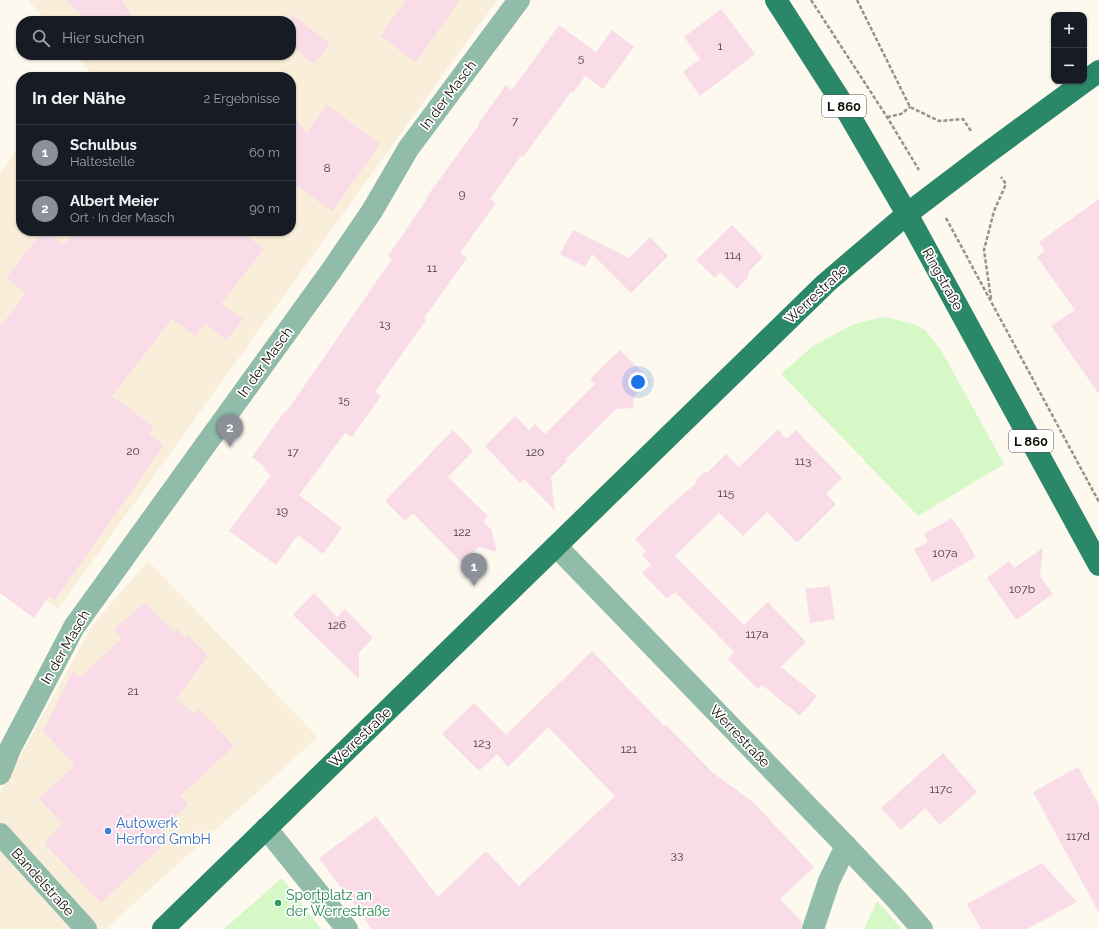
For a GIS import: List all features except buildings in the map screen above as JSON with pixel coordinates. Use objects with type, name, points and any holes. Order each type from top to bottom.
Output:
[{"type":"main road","name":"Ringstraße","points":[[776,0],[844,106],[907,214],[1099,565]]},
{"type":"main road","name":"Werrestraße","points":[[163,929],[826,283],[907,214],[1099,71]]},
{"type":"street","name":"In der Masch","points":[[0,774],[10,749],[74,627],[331,271],[372,211],[408,149],[519,0]]},
{"type":"street","name":"Werrestraße","points":[[556,546],[846,846],[922,929]]},
{"type":"street","points":[[266,828],[347,929]]},
{"type":"street","name":"Bandelstraße","points":[[0,834],[86,929]]},
{"type":"street","points":[[812,929],[829,881],[846,846]]},
{"type":"path","points":[[811,0],[887,117],[901,114],[910,107]]},
{"type":"path","points":[[857,0],[910,107],[939,121],[963,119],[1006,184],[994,212],[984,250],[992,301],[1099,502]]},
{"type":"path","points":[[964,316],[992,301]]},
{"type":"shaded area","points":[[28,0],[497,0],[58,609],[0,570],[0,173],[16,153],[16,236],[296,236],[296,72],[90,72],[79,60],[296,60],[296,16],[42,16]]},
{"type":"shaded area","points":[[148,561],[318,737],[106,929],[0,929],[0,793],[93,624]]},
{"type":"green space","points":[[884,317],[911,323],[925,330],[941,350],[1004,464],[918,516],[781,374],[813,346],[854,324]]},
{"type":"green space","name":"Sportplatz an der Werrestraße","points":[[282,878],[321,929],[224,929]]},
{"type":"green space","points":[[877,901],[902,929],[864,929]]},
{"type":"place","name":"Albert Meier","points":[[230,447]]},
{"type":"place","name":"Schulbus","points":[[474,586]]},
{"type":"place","name":"Autowerk Herford GmbH","points":[[108,831]]},
{"type":"place","name":"Sportplatz an der Werrestraße","points":[[278,903]]}]
